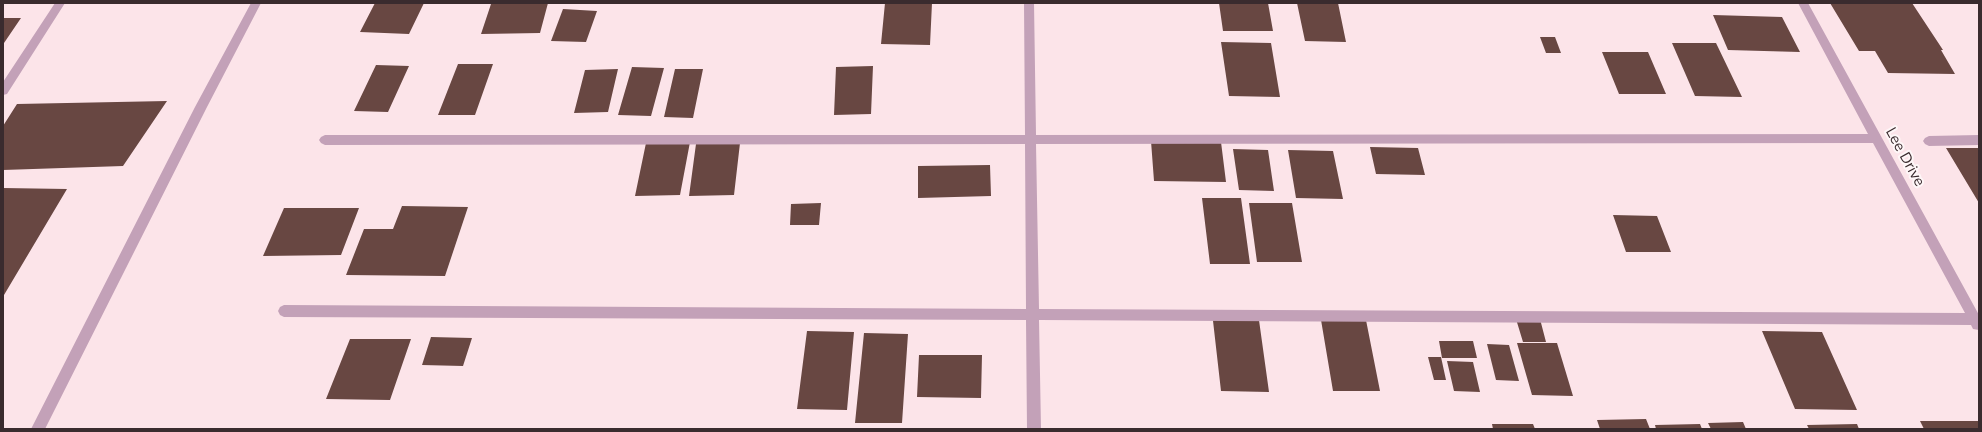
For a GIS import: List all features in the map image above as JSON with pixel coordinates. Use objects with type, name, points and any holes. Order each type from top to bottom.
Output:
[{"type":"street","points":[[3,91],[60,3]]},
{"type":"street","points":[[38,429],[256,3]]},
{"type":"street","points":[[1029,3],[1034,429]]},
{"type":"street","name":"Lee Drive","points":[[1802,3],[1977,323]]},
{"type":"street","points":[[325,140],[1876,138]]},
{"type":"street","points":[[1929,141],[1979,140]]},
{"type":"street","points":[[284,311],[1033,315],[1977,323]]},
{"type":"building","points":[[375,3],[424,3],[409,34],[360,32]]},
{"type":"building","points":[[548,3],[540,33],[481,34],[491,4]]},
{"type":"building","points":[[885,3],[932,3],[930,45],[881,44]]},
{"type":"building","points":[[1219,3],[1268,3],[1273,31],[1223,31]]},
{"type":"building","points":[[1297,3],[1338,3],[1346,42],[1305,41]]},
{"type":"building","points":[[1830,3],[1912,3],[1943,50],[1941,50],[1955,74],[1888,73],[1875,51],[1859,51]]},
{"type":"building","points":[[563,9],[597,11],[586,42],[551,41]]},
{"type":"building","points":[[1713,15],[1782,17],[1800,52],[1728,50]]},
{"type":"building","points":[[3,18],[21,18],[4,43],[3,43]]},
{"type":"building","points":[[1540,37],[1555,37],[1561,53],[1546,53]]},
{"type":"building","points":[[1221,42],[1271,43],[1280,97],[1229,96]]},
{"type":"building","points":[[1672,43],[1716,43],[1742,97],[1695,96]]},
{"type":"building","points":[[1602,52],[1648,52],[1666,94],[1619,94]]},
{"type":"building","points":[[458,64],[493,64],[475,115],[438,115]]},
{"type":"building","points":[[376,65],[409,66],[388,112],[354,111]]},
{"type":"building","points":[[873,66],[871,114],[834,115],[836,67]]},
{"type":"building","points":[[632,67],[664,68],[651,116],[618,115]]},
{"type":"building","points":[[618,69],[608,112],[574,113],[585,70]]},
{"type":"building","points":[[675,69],[703,69],[693,118],[664,117]]},
{"type":"building","points":[[167,101],[123,166],[3,170],[3,126],[17,104]]},
{"type":"building","points":[[1151,141],[1221,142],[1226,182],[1154,181]]},
{"type":"building","points":[[690,142],[680,195],[635,196],[646,143]]},
{"type":"building","points":[[740,143],[734,195],[689,196],[696,144]]},
{"type":"building","points":[[1370,147],[1418,148],[1425,175],[1376,174]]},
{"type":"building","points":[[1946,148],[1979,148],[1979,203]]},
{"type":"building","points":[[1233,149],[1268,150],[1274,191],[1239,190]]},
{"type":"building","points":[[1288,150],[1333,151],[1343,199],[1296,198]]},
{"type":"building","points":[[990,165],[991,196],[918,198],[918,166]]},
{"type":"building","points":[[3,188],[67,189],[4,295],[3,295]]},
{"type":"building","points":[[1202,198],[1241,198],[1250,264],[1210,264]]},
{"type":"building","points":[[821,203],[819,225],[790,225],[791,204]]},
{"type":"building","points":[[1249,203],[1292,203],[1302,262],[1257,262]]},
{"type":"building","points":[[402,206],[468,207],[445,276],[346,275],[364,229],[393,229]]},
{"type":"building","points":[[284,208],[359,208],[341,255],[263,256]]},
{"type":"building","points":[[1613,215],[1657,216],[1671,252],[1626,252]]},
{"type":"building","points":[[1212,312],[1258,313],[1269,392],[1221,391]]},
{"type":"building","points":[[1320,314],[1365,315],[1380,391],[1333,391]]},
{"type":"building","points":[[1516,319],[1540,319],[1546,342],[1523,342]]},
{"type":"building","points":[[807,331],[854,332],[847,410],[797,409]]},
{"type":"building","points":[[1762,331],[1822,332],[1857,410],[1795,409]]},
{"type":"building","points":[[864,333],[908,334],[902,423],[855,423]]},
{"type":"building","points":[[431,337],[472,338],[463,366],[422,365]]},
{"type":"building","points":[[350,339],[411,339],[390,400],[326,399]]},
{"type":"building","points":[[1439,341],[1473,341],[1477,358],[1442,358]]},
{"type":"building","points":[[1517,343],[1557,343],[1573,396],[1532,395]]},
{"type":"building","points":[[1487,344],[1509,345],[1519,381],[1496,380]]},
{"type":"building","points":[[919,355],[982,355],[981,398],[917,397]]},
{"type":"building","points":[[1428,357],[1441,357],[1446,380],[1434,380]]},
{"type":"building","points":[[1447,361],[1473,362],[1480,392],[1454,391]]},
{"type":"building","points":[[1646,419],[1650,429],[1600,429],[1597,420]]},
{"type":"building","points":[[1920,421],[1979,421],[1979,429],[1924,429]]},
{"type":"building","points":[[1743,422],[1746,429],[1711,429],[1708,423]]},
{"type":"building","points":[[1492,424],[1533,424],[1535,429],[1493,429]]},
{"type":"building","points":[[1700,424],[1702,429],[1656,429],[1655,425]]},
{"type":"building","points":[[1857,424],[1859,429],[1809,429],[1807,425]]}]
